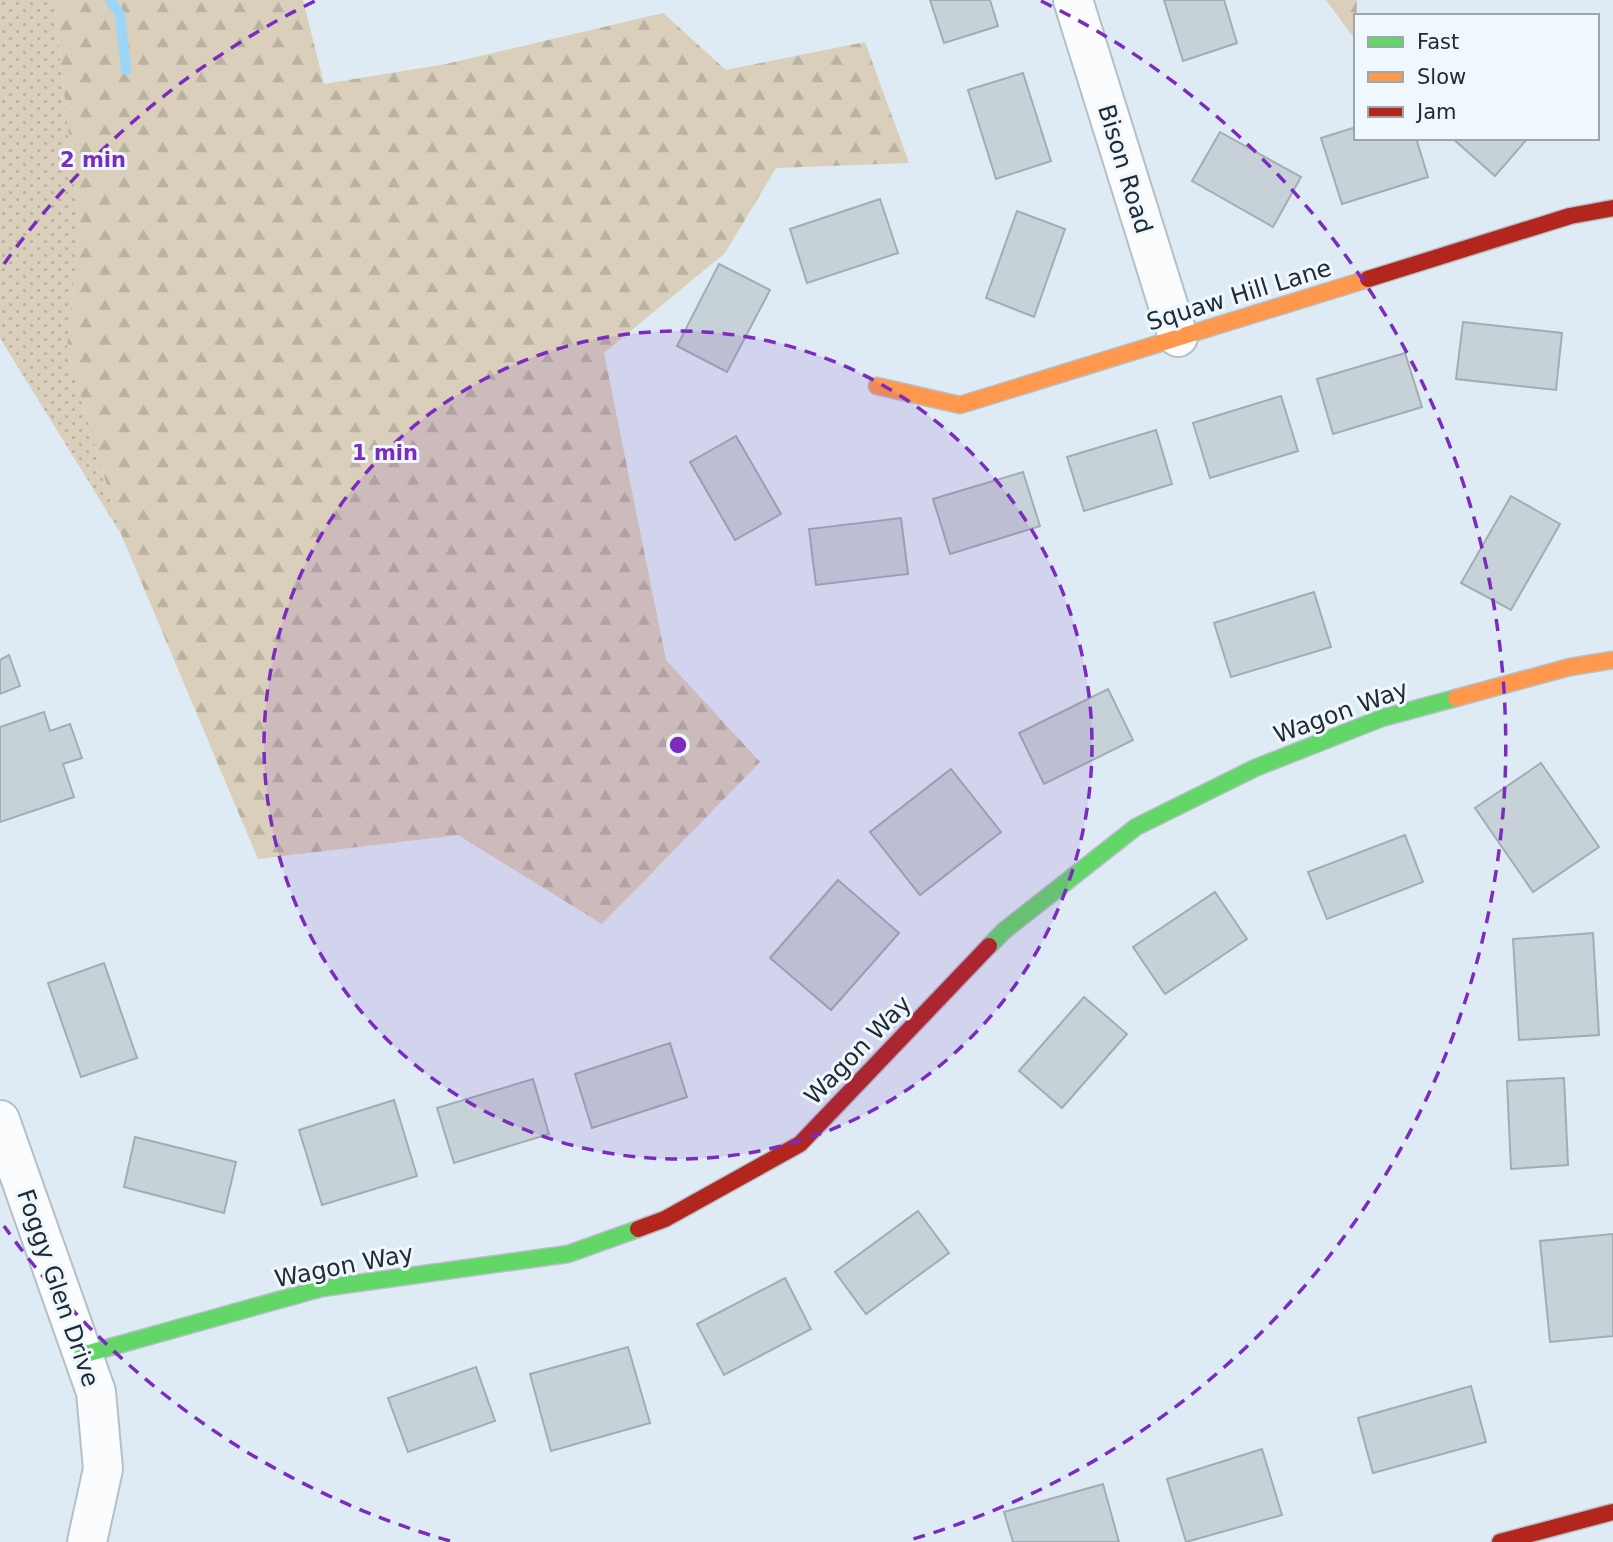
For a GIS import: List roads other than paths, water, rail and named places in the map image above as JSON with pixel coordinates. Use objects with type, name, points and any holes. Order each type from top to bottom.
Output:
[{"type":"street","name":"Bison Road","points":[[1073,0],[1178,337]]},
{"type":"street","name":"Squaw Hill Lane","points":[[877,386],[960,405],[1570,216],[1613,208]]},
{"type":"street","name":"Wagon Way","points":[[82,1355],[322,1288],[568,1254],[665,1219],[800,1144],[1004,930],[1136,827],[1255,768],[1382,718],[1570,667],[1613,660]]},
{"type":"street","name":"Foggy Glen Drive","points":[[2,1135],[96,1392],[103,1469],[87,1542]]},
{"type":"street","points":[[1500,1542],[1613,1512]]},
{"type":"waterway","points":[[110,0],[120,14],[126,70]]}]
